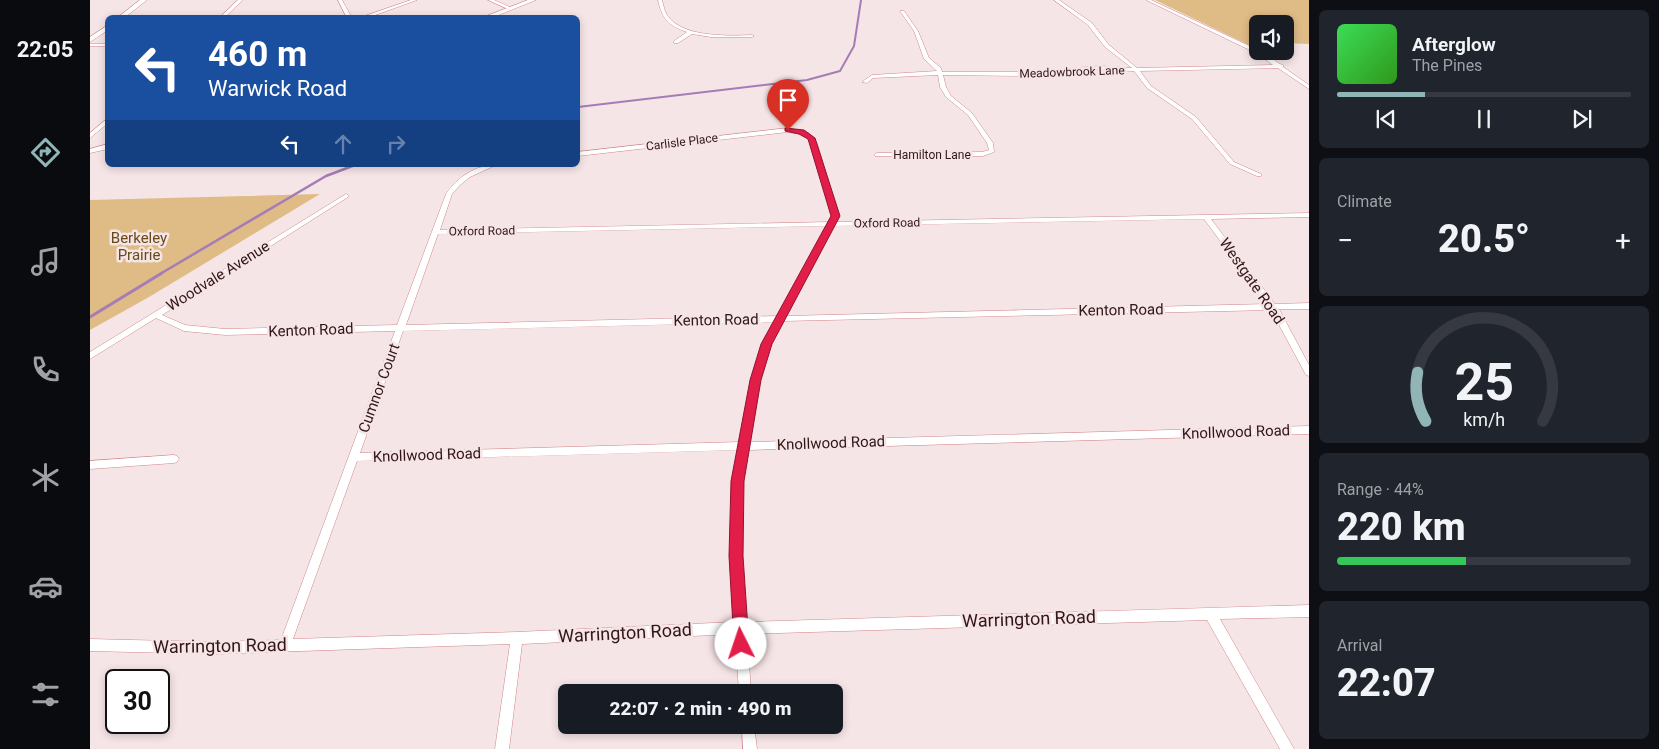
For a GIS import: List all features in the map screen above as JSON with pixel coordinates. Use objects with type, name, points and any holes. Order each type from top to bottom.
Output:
[{"type":"street","points":[[124,15],[144,0]]},
{"type":"street","points":[[224,15],[240,0]]},
{"type":"street","points":[[340,0],[348,15]]},
{"type":"street","points":[[370,15],[415,0]]},
{"type":"street","points":[[490,0],[510,8]]},
{"type":"street","points":[[492,15],[533,0]]},
{"type":"street","points":[[660,0],[661,14],[664,18],[674,25],[691,32],[721,37],[752,36]]},
{"type":"street","points":[[1056,0],[1082,17],[1108,46],[1135,70],[1149,87],[1194,118],[1232,162],[1259,176]]},
{"type":"street","points":[[1148,0],[1260,53],[1309,87]]},
{"type":"street","points":[[902,12],[916,32],[927,59],[941,73]]},
{"type":"street","points":[[90,40],[105,29]]},
{"type":"street","points":[[676,42],[691,32]]},
{"type":"street","points":[[90,45],[105,45]]},
{"type":"street","name":"Meadowbrook Lane","points":[[865,82],[872,77],[941,73],[1028,74],[1099,68],[1135,70],[1281,66]]},
{"type":"street","name":"Hamilton Lane","points":[[877,155],[986,154],[992,151],[990,143],[970,114],[949,97],[941,81],[941,73]]},
{"type":"street","points":[[90,136],[105,123]]},
{"type":"street","name":"Carlisle Place","points":[[580,154],[786,130],[802,132],[814,142],[836,216],[832,224]]},
{"type":"street","points":[[90,151],[105,147]]},
{"type":"street","name":"Cumnor Court","points":[[285,645],[453,188],[460,181],[487,167]]},
{"type":"street","name":"Woodvale Avenue","points":[[90,356],[346,196]]},
{"type":"street","name":"Oxford Road","points":[[436,232],[1309,215]]},
{"type":"street","name":"Westgate Road","points":[[1206,217],[1273,307],[1309,373]]},
{"type":"street","points":[[745,684],[736,546],[738,481],[743,446],[756,380],[767,344],[779,318],[832,224]]},
{"type":"street","name":"Kenton Road","points":[[156,315],[184,328],[203,331],[1309,306]]},
{"type":"street","name":"Knollwood Road","points":[[354,457],[1309,430]]},
{"type":"street","points":[[90,465],[174,459]]},
{"type":"street","name":"Warrington Road","points":[[90,644],[152,648],[285,645],[1309,610]]},
{"type":"street","points":[[1210,613],[1287,749]]},
{"type":"street","points":[[502,749],[517,638]]},
{"type":"street","points":[[749,734],[750,749]]},
{"type":"green space","points":[[1155,0],[1309,0],[1309,44],[1294,43],[1294,15],[1249,15],[1249,45]]},
{"type":"green space","name":"Berkeley Prairie","points":[[320,194],[149,297],[90,330],[90,200]]},
{"type":"waterway","points":[[580,107],[807,80],[840,71],[854,46],[861,0]]},
{"type":"waterway","points":[[160,274],[326,176],[350,167]]},
{"type":"waterway","points":[[90,317],[162,273]]},
{"type":"route","points":[[741,644],[736,556],[738,481],[756,380],[767,344],[779,318],[836,216],[814,142],[807,134],[796,130],[788,130]]}]
